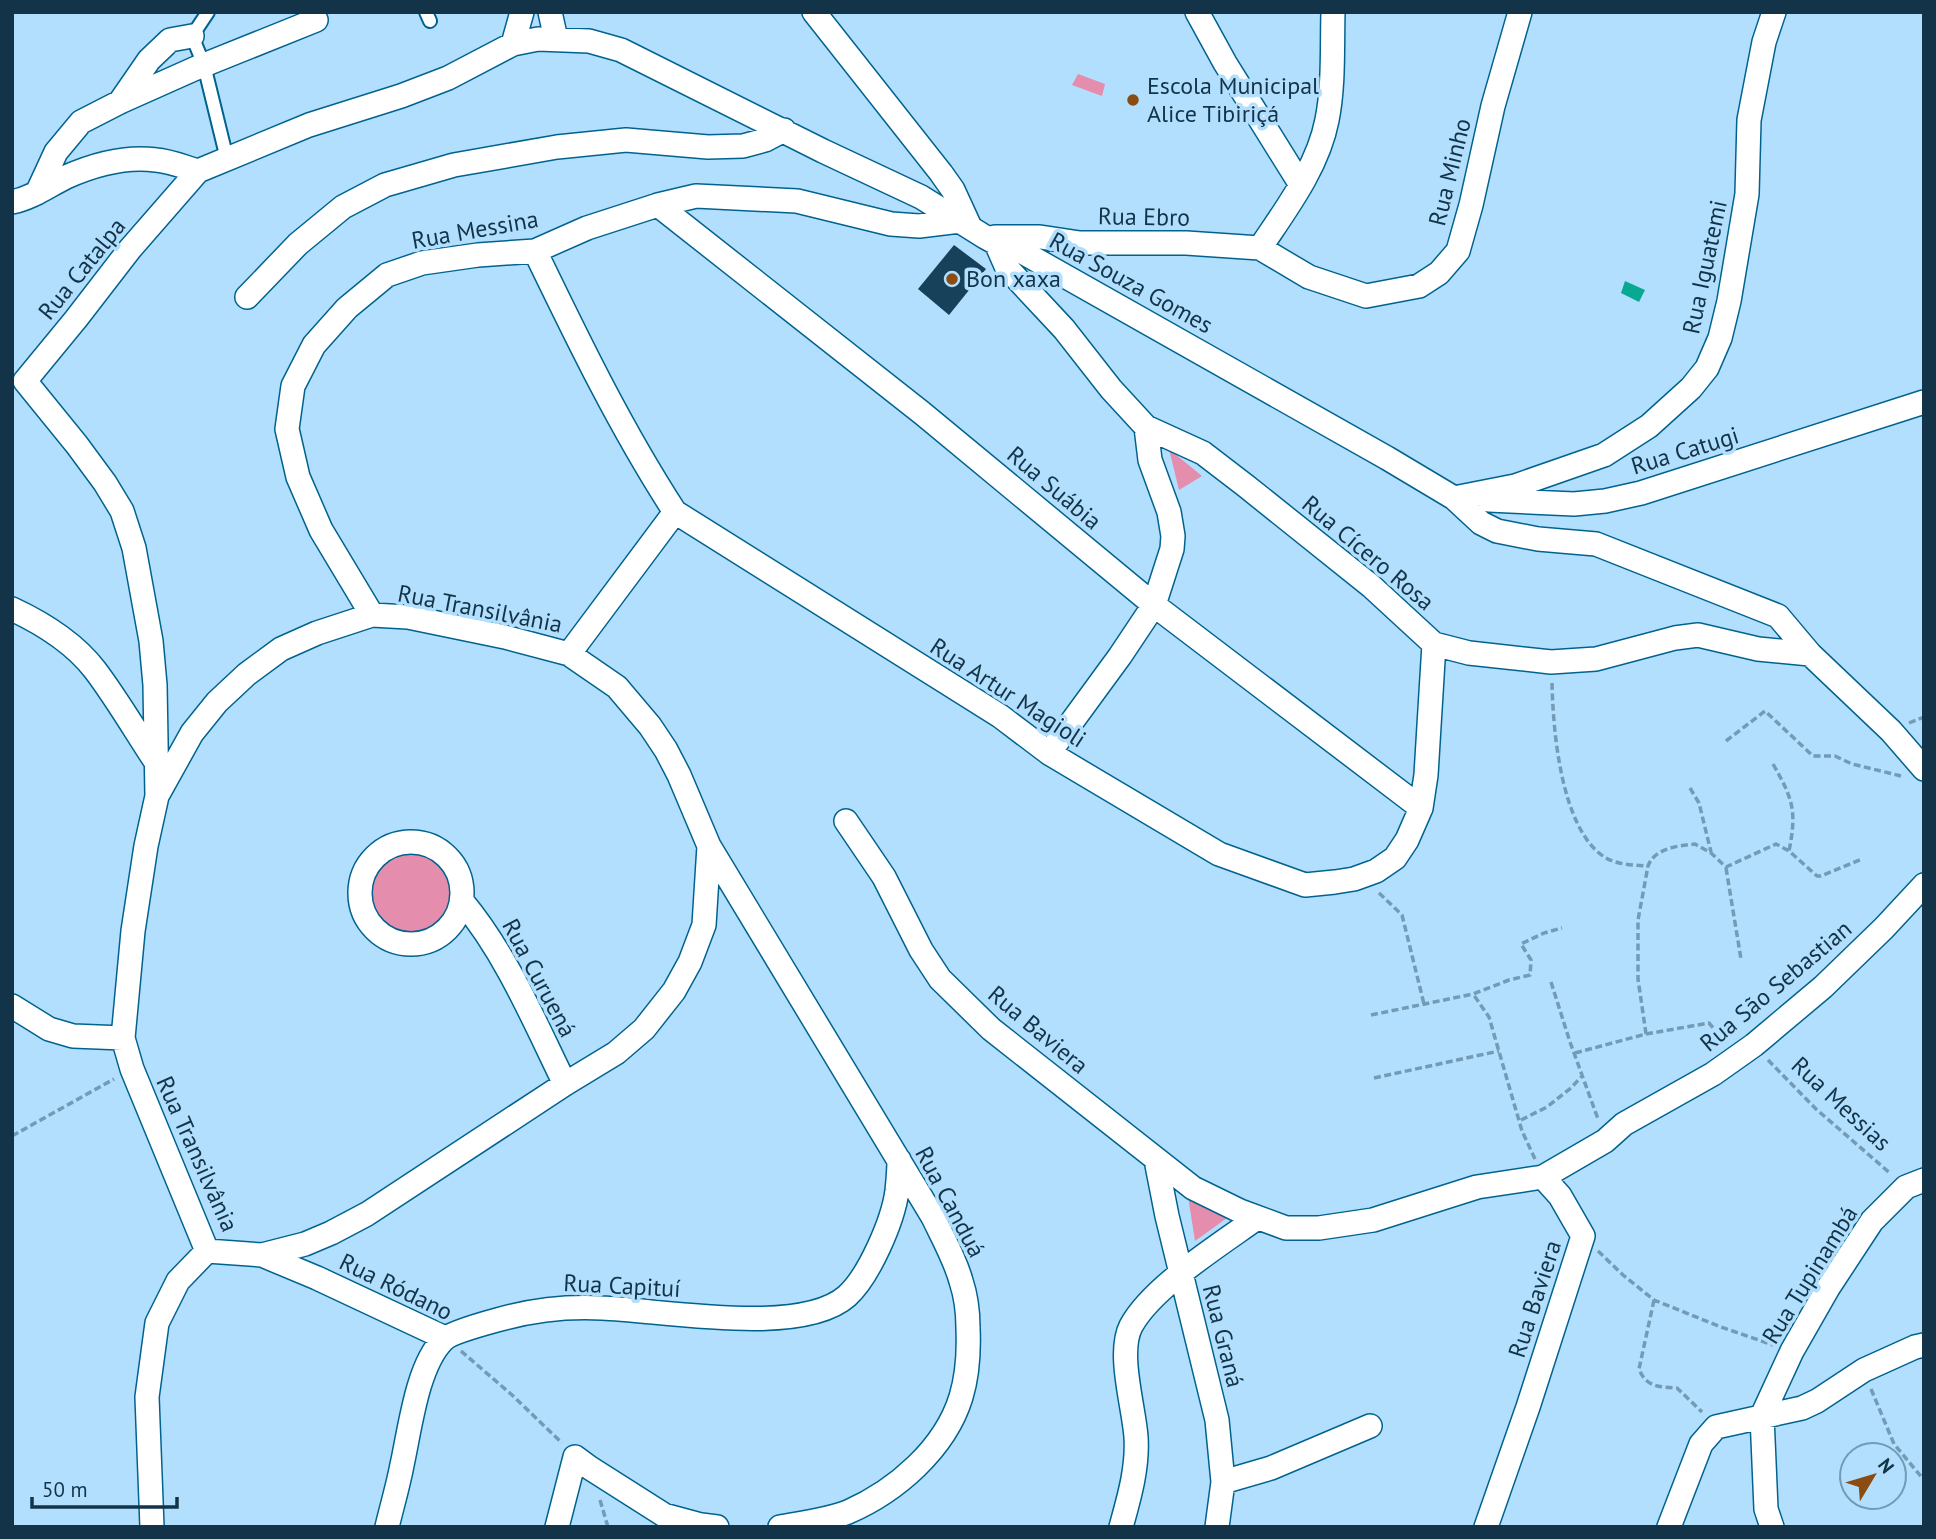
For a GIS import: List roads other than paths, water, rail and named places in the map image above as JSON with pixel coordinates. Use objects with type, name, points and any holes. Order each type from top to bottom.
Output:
[{"type":"street","points":[[513,44],[523,12]]},
{"type":"street","points":[[550,12],[556,39]]},
{"type":"street","points":[[814,12],[941,173],[978,232]]},
{"type":"street","points":[[1197,12],[1225,63],[1301,185]]},
{"type":"street","points":[[1260,248],[1301,185],[1327,120],[1333,12]]},
{"type":"street","name":"Rua Minho","points":[[1260,248],[1309,277],[1366,296],[1419,286],[1439,273],[1458,251],[1493,106],[1520,12]]},
{"type":"street","name":"Rua Iguatemi","points":[[1454,498],[1515,486],[1604,455],[1649,426],[1692,388],[1707,368],[1720,338],[1728,301],[1747,194],[1749,120],[1764,42],[1774,12]]},
{"type":"street","points":[[37,193],[56,152],[82,122],[204,65],[316,20]]},
{"type":"street","points":[[120,102],[149,60],[170,40],[192,36]]},
{"type":"street","name":"Rua Catalpa","points":[[157,796],[155,685],[151,641],[134,548],[122,511],[78,445],[18,379],[76,319],[130,249],[198,171],[309,125],[448,78],[513,44],[556,39]]},
{"type":"street","name":"Rua Souza Gomes","points":[[556,39],[589,41],[621,50],[921,197],[978,232],[1024,253],[1387,458],[1454,498],[1481,523],[1497,531],[1538,539],[1596,544],[1778,616],[1810,654],[1891,731],[1918,773]]},
{"type":"street","points":[[247,298],[298,244],[334,214],[385,185],[454,165],[557,147],[625,140],[708,147],[743,146],[765,140],[784,130]]},
{"type":"street","points":[[12,202],[96,166],[123,160],[156,160],[198,171]]},
{"type":"street","name":"Rua Messina","points":[[372,615],[321,530],[298,477],[287,429],[293,386],[314,345],[347,308],[387,275],[422,262],[535,251],[586,228],[696,196],[797,201],[891,224],[978,232]]},
{"type":"street","name":"Rua Suábia","points":[[658,205],[922,413],[1154,605],[1420,807]]},
{"type":"street","name":"Rua Ebro","points":[[978,232],[1080,243],[1186,243],[1260,248]]},
{"type":"street","name":"Rua Cícero Rosa","points":[[978,232],[1146,427],[1203,453],[1371,586],[1434,644],[1469,653],[1551,662],[1596,659],[1675,638],[1698,635],[1758,649],[1810,654]]},
{"type":"street","name":"Rua Artur Magioli","points":[[535,251],[643,463],[676,512],[1000,716],[1049,753],[1219,855],[1305,885],[1335,883],[1362,876],[1376,871],[1395,858],[1407,840],[1420,807],[1426,775],[1434,644]]},
{"type":"street","name":"Rua Catugi","points":[[1454,498],[1574,504],[1605,501],[1678,482],[1924,402]]},
{"type":"street","points":[[1049,753],[1154,605],[1172,549],[1169,512],[1150,460],[1146,427]]},
{"type":"street","points":[[569,654],[676,512]]},
{"type":"street","points":[[12,609],[33,618],[69,644],[94,669],[156,762]]},
{"type":"street","name":"Rua Transilvânia","points":[[372,615],[408,617],[505,637],[569,654],[617,687],[650,726],[666,750],[709,846],[704,926],[690,962],[674,991],[643,1029],[616,1053],[367,1214],[331,1233],[305,1244],[262,1255],[207,1251],[132,1069],[123,1038],[133,931],[157,796],[192,733],[216,702],[247,674],[281,649],[317,633],[372,615]]},
{"type":"street","name":"Rua Baviera","points":[[846,821],[884,877],[940,979],[991,1029],[1193,1188],[1257,1218],[1286,1228],[1319,1228],[1373,1220],[1477,1187],[1543,1177],[1560,1196],[1583,1236],[1486,1527]]},
{"type":"street","points":[[411,841],[428,844],[444,853],[455,867],[462,883],[462,901],[456,918],[445,931],[430,941],[412,944],[395,941],[379,932],[368,919],[361,902],[361,884],[367,867],[378,853],[393,844],[411,841]]},
{"type":"street","name":"Rua Canduá","points":[[709,846],[933,1217],[962,1281],[968,1314],[969,1345],[960,1400],[940,1437],[924,1458],[901,1482],[845,1513],[780,1527]]},
{"type":"street","name":"Rua São Sebastian","points":[[1543,1177],[1605,1141],[1624,1124],[1713,1074],[1746,1051],[1824,987],[1924,885]]},
{"type":"street","name":"Rua Curuená","points":[[462,901],[501,954],[565,1084]]},
{"type":"street","points":[[12,1006],[49,1029],[73,1036],[123,1038]]},
{"type":"street","name":"Rua Capituí","points":[[445,1338],[530,1311],[566,1308],[757,1318],[811,1314],[847,1296],[872,1264],[897,1194],[899,1160]]},
{"type":"street","name":"Rua Graná","points":[[1156,1160],[1217,1420],[1223,1482],[1217,1527]]},
{"type":"street","name":"Rua Tupinambá","points":[[1755,1417],[1828,1288],[1872,1221],[1915,1184]]},
{"type":"street","points":[[1121,1527],[1134,1474],[1136,1439],[1127,1374],[1126,1352],[1130,1327],[1144,1308],[1181,1273],[1257,1218]]},
{"type":"street","points":[[152,1527],[147,1398],[157,1323],[178,1281],[207,1251]]},
{"type":"street","name":"Rua Ródano","points":[[262,1255],[445,1338]]},
{"type":"street","points":[[387,1527],[422,1380],[430,1356],[445,1338]]},
{"type":"street","points":[[1669,1527],[1701,1444],[1716,1427],[1802,1408],[1864,1370],[1924,1345]]},
{"type":"street","points":[[1755,1417],[1766,1509],[1772,1527]]},
{"type":"street","points":[[1223,1482],[1270,1468],[1370,1426]]},
{"type":"street","points":[[556,1527],[583,1462],[670,1521],[717,1527]]},
{"type":"lane","points":[[208,12],[192,36],[204,65],[227,159]]},
{"type":"place","name":"Escola Municipal Alice Tibiriçá","points":[[1133,100]]},
{"type":"place","name":"Bon xaxa","points":[[952,279]]}]
